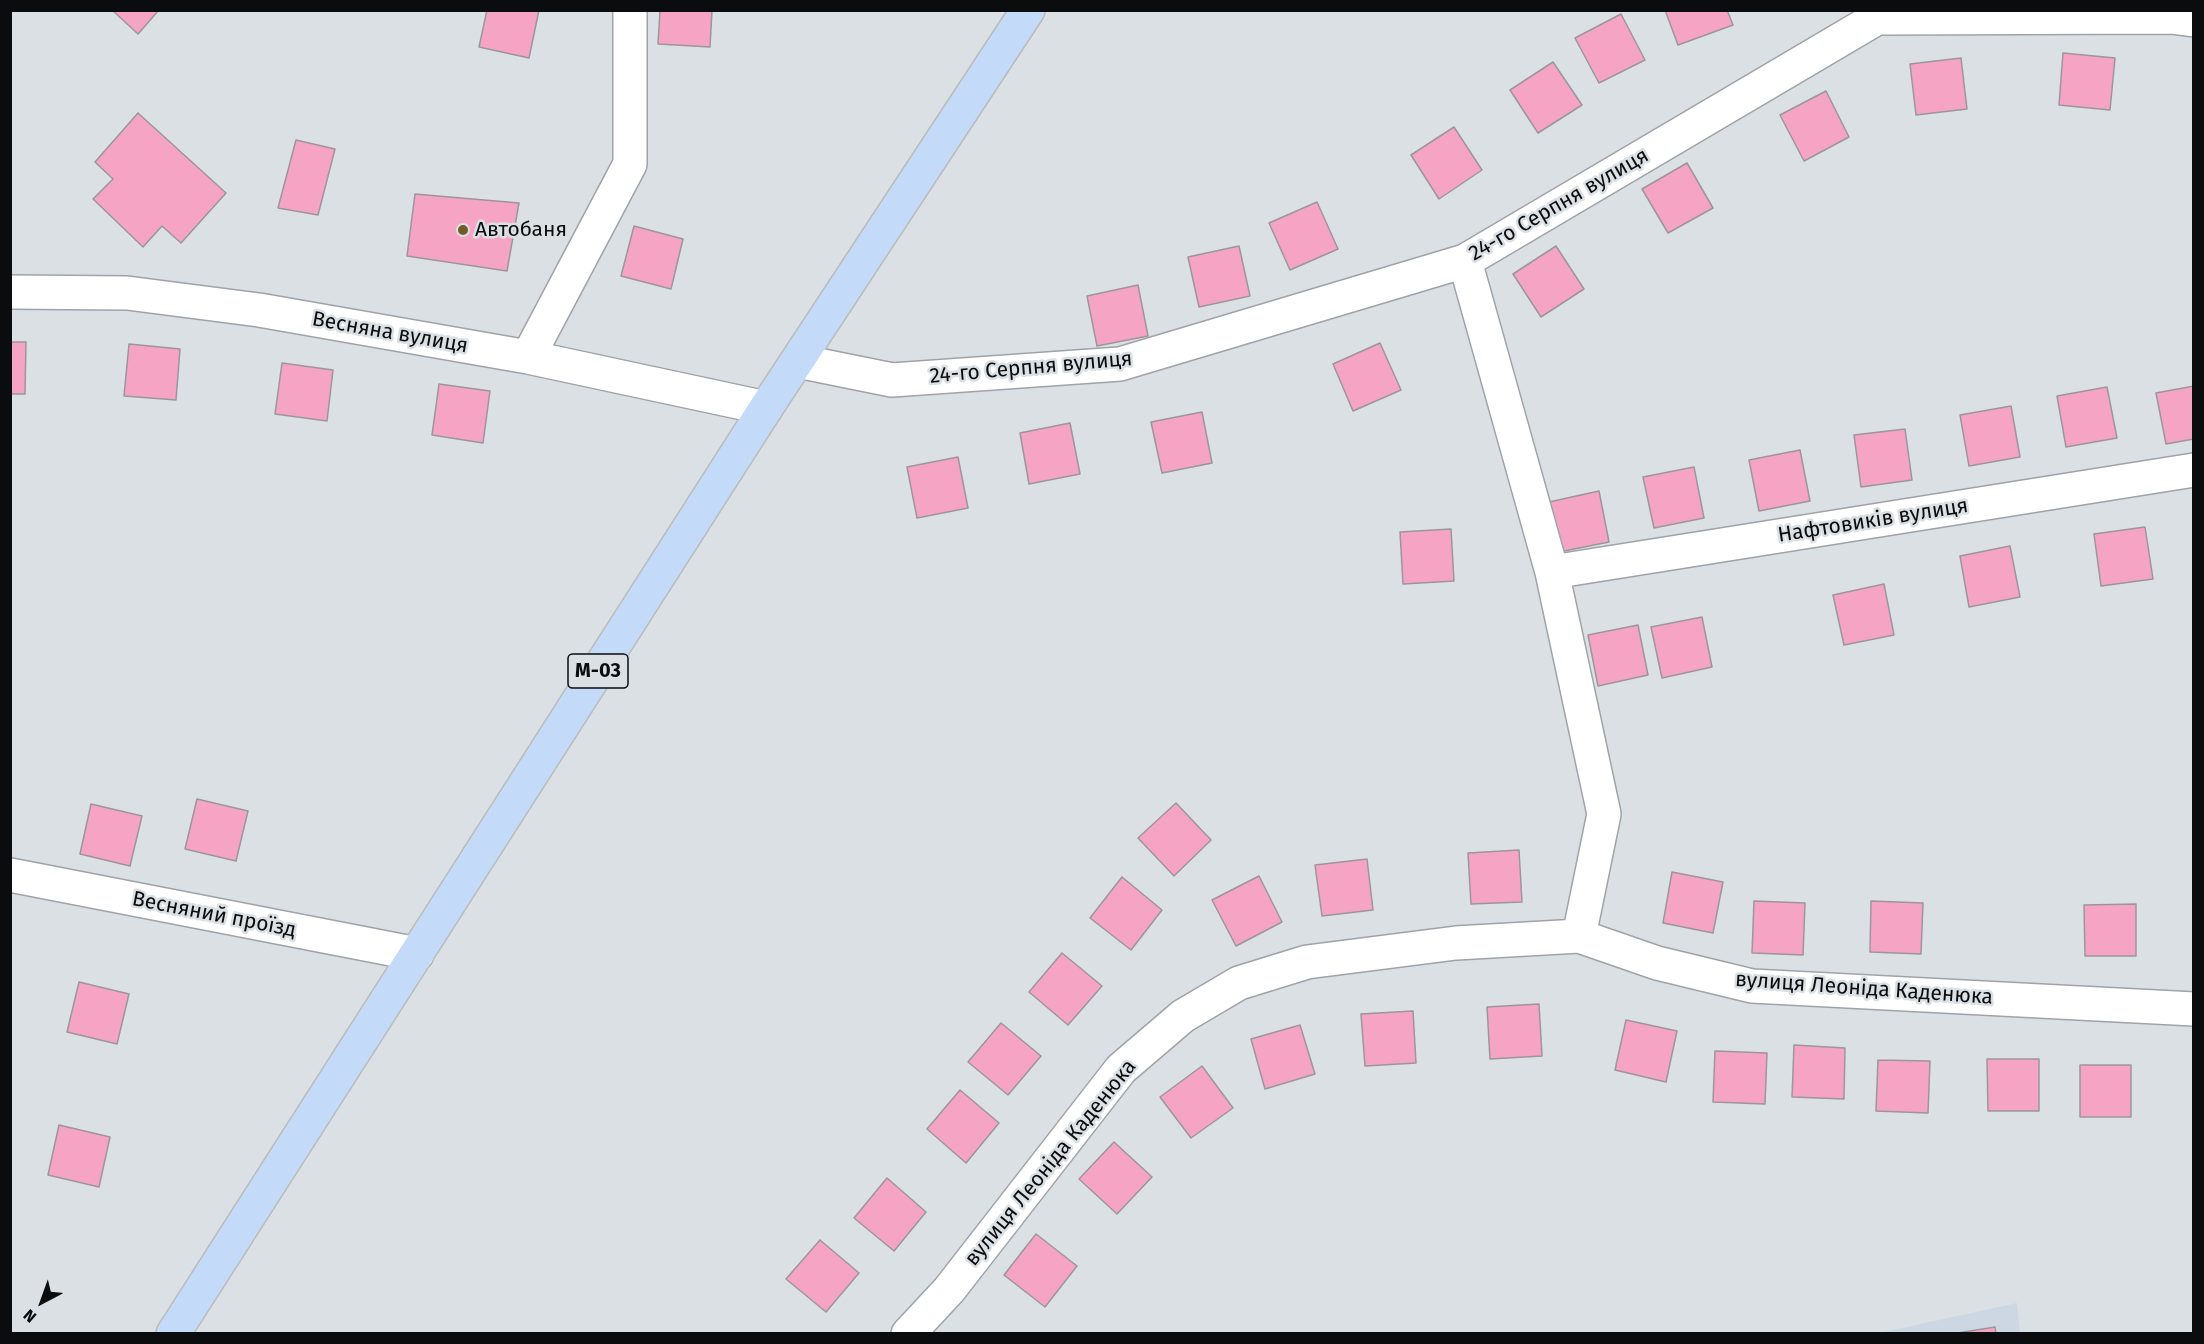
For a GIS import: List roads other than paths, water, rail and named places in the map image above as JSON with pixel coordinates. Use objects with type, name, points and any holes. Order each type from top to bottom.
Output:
[{"type":"highway","name":"М-03","points":[[173,1334],[766,408],[1028,10]]},
{"type":"street","points":[[528,357],[630,164],[630,10]]},
{"type":"street","name":"24-го Серпня вулиця","points":[[798,361],[892,380],[1120,364],[1465,261],[1877,18],[2171,17],[2193,20]]},
{"type":"street","points":[[1465,261],[1552,572],[1604,814],[1579,936]]},
{"type":"street","name":"Весняна вулиця","points":[[10,292],[127,293],[259,309],[528,357],[766,408]]},
{"type":"street","name":"Нафтовиків вулиця","points":[[1552,572],[2193,470]]},
{"type":"street","name":"Весняний проїзд","points":[[10,875],[417,954]]},
{"type":"street","name":"вулиця Леоніда Каденюка","points":[[908,1334],[949,1290],[1121,1069],[1183,1016],[1239,983],[1306,962],[1456,943],[1579,936],[1657,963],[1752,986],[2193,1009]]},
{"type":"place","name":"Автобаня","points":[[463,230]]}]
